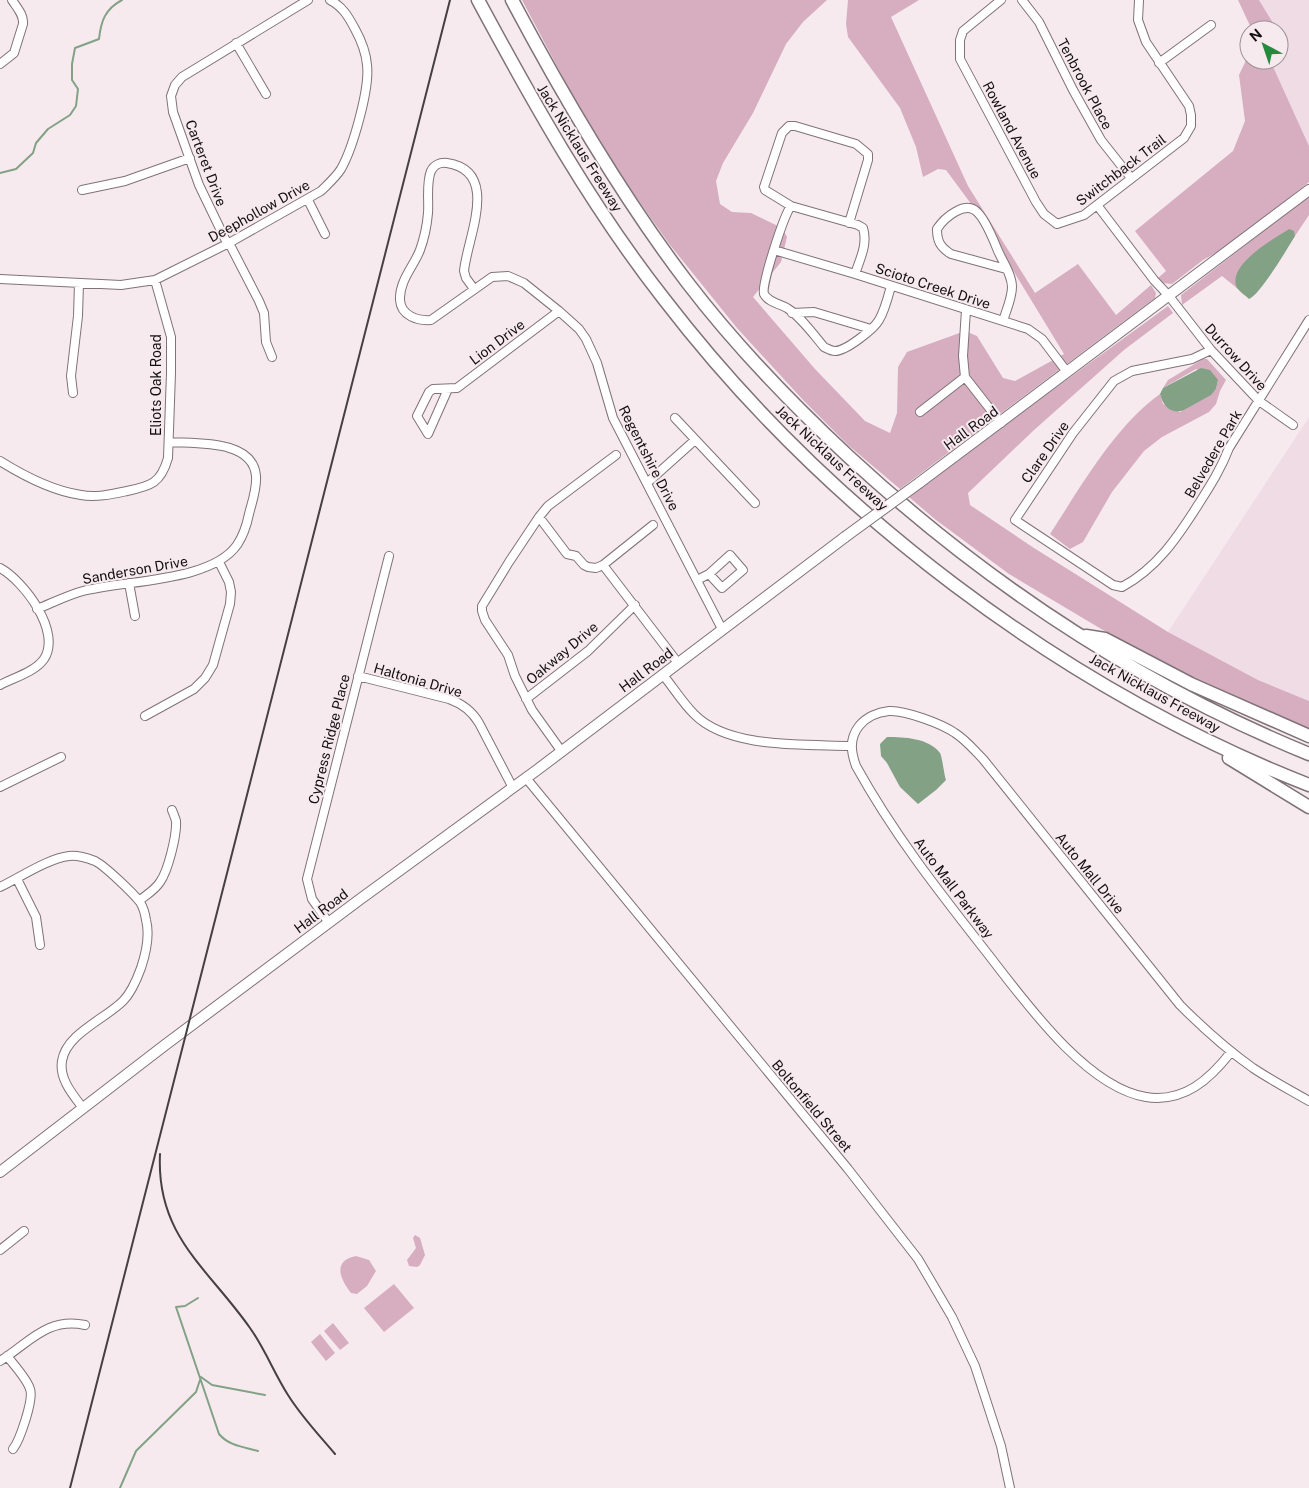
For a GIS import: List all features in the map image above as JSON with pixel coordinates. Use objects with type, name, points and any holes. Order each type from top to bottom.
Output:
[{"type":"highway","name":"Jack Nicklaus Freeway","points":[[478,0],[552,136],[616,234],[666,302],[752,402],[823,474],[896,539],[951,582],[1007,623],[1064,660],[1172,722],[1248,760],[1309,785]]},
{"type":"highway","name":"Jack Nicklaus Freeway","points":[[512,0],[576,117],[646,225],[687,282],[716,317],[776,385],[822,432],[872,478],[954,548],[1026,601],[1081,636],[1193,701],[1309,754]]},
{"type":"highway","points":[[1081,636],[1105,639],[1191,684],[1309,736]]},
{"type":"highway","points":[[1172,722],[1309,807]]},
{"type":"main road","name":"Hall Road","points":[[0,1172],[329,923],[562,752],[722,629],[1000,423],[1309,190]]},
{"type":"street","points":[[0,64],[14,53],[23,24],[21,15],[12,0]]},
{"type":"street","points":[[266,94],[236,43],[308,0]]},
{"type":"street","name":"Deephollow Drive","points":[[0,279],[121,285],[154,280],[228,243],[321,192],[332,181],[347,158],[353,142],[368,76],[368,63],[360,38],[342,8],[330,0]]},
{"type":"street","name":"Rowland Avenue","points":[[1001,0],[964,32],[960,40],[960,59],[1036,202],[1044,214],[1057,224]]},
{"type":"street","name":"Tenbrook Place","points":[[1022,0],[1039,22],[1073,90],[1101,140],[1131,178]]},
{"type":"street","points":[[1139,0],[1138,20],[1141,32],[1159,63],[1211,25]]},
{"type":"street","name":"Carteret Drive","points":[[236,43],[182,77],[173,90],[171,106],[201,191],[260,300],[264,313],[266,342],[272,356]]},
{"type":"street","name":"Switchback Trail","points":[[1057,224],[1084,215],[1184,138],[1191,126],[1189,106],[1159,63]]},
{"type":"street","points":[[849,223],[868,160],[868,154],[856,144],[795,126],[789,126],[782,133],[764,186],[768,194],[791,206],[863,228],[865,243],[855,274]]},
{"type":"street","points":[[82,190],[125,182],[190,158]]},
{"type":"street","name":"Regentshire Drive","points":[[474,289],[466,278],[464,271],[476,217],[477,190],[475,181],[466,170],[444,162],[433,168],[430,174],[425,234],[420,251],[401,290],[401,304],[412,318],[431,320],[492,277],[497,275],[508,276],[524,283],[559,310],[579,329],[591,346],[613,418],[722,629]]},
{"type":"street","points":[[308,200],[325,234]]},
{"type":"street","name":"Durrow Drive","points":[[1097,205],[1154,280],[1169,296],[1211,350],[1259,401],[1293,425]]},
{"type":"street","points":[[791,206],[774,250],[764,285],[766,296],[792,313],[824,347],[834,351],[847,347],[871,330],[881,318],[891,286]]},
{"type":"street","points":[[1003,321],[1012,289],[1006,269],[979,213],[965,208],[947,216],[936,229],[937,240],[951,254],[1006,269]]},
{"type":"street","name":"Scioto Creek Drive","points":[[774,250],[1028,328],[1035,333],[1068,372]]},
{"type":"street","name":"Eliots Oak Road","points":[[0,461],[19,473],[55,488],[82,495],[98,496],[147,487],[160,478],[165,470],[168,458],[171,337],[154,280]]},
{"type":"street","points":[[73,393],[71,376],[78,316],[79,283]]},
{"type":"street","name":"Lion Drive","points":[[448,389],[428,434],[417,416],[429,392],[433,389],[457,388],[559,310]]},
{"type":"street","points":[[966,310],[963,356],[965,377],[1000,423]]},
{"type":"street","points":[[792,313],[814,312],[871,330]]},
{"type":"street","name":"Belvedere Park","points":[[1122,587],[1135,580],[1174,543],[1221,469],[1229,448],[1309,320]]},
{"type":"street","name":"Clare Drive","points":[[1122,587],[1113,585],[1015,520],[1073,433],[1114,380],[1132,372],[1192,359],[1211,350]]},
{"type":"street","points":[[920,412],[965,377]]},
{"type":"street","points":[[675,418],[755,503]]},
{"type":"street","points":[[647,483],[695,440]]},
{"type":"street","name":"Sanderson Drive","points":[[37,609],[83,591],[196,571],[219,562],[236,546],[246,524],[255,490],[256,475],[254,468],[238,450],[221,446],[169,442]]},
{"type":"street","points":[[562,752],[532,710],[514,676],[508,654],[495,638],[482,612],[485,599],[539,517],[550,504],[616,456]]},
{"type":"street","points":[[539,517],[567,554],[576,556],[588,567],[596,568],[603,565],[654,525]]},
{"type":"street","points":[[697,580],[709,574],[730,555],[743,570],[722,588],[709,574]]},
{"type":"street","name":"Cypress Ridge Place","points":[[329,923],[312,899],[307,879],[389,556]]},
{"type":"street","points":[[145,716],[194,689],[205,678],[213,665],[230,604],[231,592],[229,582],[219,562]]},
{"type":"street","points":[[603,565],[678,663]]},
{"type":"street","points":[[0,568],[25,588],[48,631],[49,643],[48,652],[34,668],[0,685]]},
{"type":"street","points":[[129,583],[136,616]]},
{"type":"street","name":"Oakway Drive","points":[[526,699],[588,652],[635,605]]},
{"type":"street","points":[[663,674],[694,714],[722,733],[733,737],[758,741],[851,746]]},
{"type":"street","name":"Haltonia Drive","points":[[358,676],[449,699],[467,708],[480,723],[513,788]]},
{"type":"street","name":"Auto Mall Drive","points":[[851,746],[854,735],[863,722],[878,713],[889,711],[935,722],[953,731],[967,742],[983,759],[1180,1005],[1231,1052],[1309,1101]]},
{"type":"street","name":"Auto Mall Parkway","points":[[851,746],[851,753],[860,772],[919,866],[1046,1026],[1083,1063],[1104,1079],[1129,1093],[1145,1097],[1164,1098],[1188,1091],[1200,1084],[1210,1077],[1231,1052]]},
{"type":"street","points":[[0,787],[60,757]]},
{"type":"street","name":"Boltonfield Street","points":[[526,778],[848,1169],[918,1259],[952,1317],[975,1366],[1001,1446],[1010,1488]]},
{"type":"street","points":[[139,901],[160,882],[166,870],[175,834],[176,822],[172,810]]},
{"type":"street","points":[[0,887],[62,858],[81,856],[97,862],[105,868],[139,901],[144,910],[148,931],[141,968],[131,990],[124,1000],[70,1043],[62,1062],[65,1082],[83,1108]]},
{"type":"street","points":[[17,879],[36,917],[40,946]]},
{"type":"street","points":[[0,1250],[24,1231]]},
{"type":"street","points":[[0,1361],[30,1338],[58,1324],[73,1322],[85,1325]]},
{"type":"street","points":[[7,1356],[31,1389],[31,1397],[22,1432],[19,1441],[13,1449]]},
{"type":"shaded area","points":[[522,0],[827,0],[803,22],[786,44],[753,113],[723,163],[716,181],[720,204],[732,212],[751,213],[782,228],[787,237],[781,262],[753,297],[815,369],[865,421],[890,433],[897,413],[898,367],[907,352],[965,331],[977,336],[1003,378],[1015,381],[1064,354],[980,216],[946,170],[938,169],[923,177],[916,147],[900,108],[848,37],[846,24],[848,0],[919,0],[891,17],[968,186],[1035,293],[1078,264],[1116,315],[1151,285],[1156,293],[1155,298],[900,489],[848,445],[804,401],[737,328],[670,245],[623,179],[569,89]]},
{"type":"shaded area","points":[[1238,0],[1259,0],[1271,20],[1247,20]]},
{"type":"shaded area","points":[[1259,0],[1309,0],[1309,146],[1275,70],[1289,70],[1289,20],[1271,20]]},
{"type":"shaded area","points":[[1241,70],[1275,70],[1309,146],[1309,182],[1223,249],[1203,260],[1172,284],[1163,283],[1158,278],[1166,271],[1135,231],[1233,151],[1245,121],[1239,75]]},
{"type":"shaded area","points":[[1309,196],[1309,215],[1295,236],[1293,231],[1236,281],[1238,289],[1222,276],[1182,305],[1181,295]]},
{"type":"shaded area","points":[[1289,229],[1294,231],[1295,236],[1266,281],[1254,296],[1249,299],[1237,288],[1235,279],[1238,270],[1253,254]]},
{"type":"shaded area","points":[[1168,306],[1173,313],[1124,350],[1033,431],[968,493],[970,505],[1034,548],[1168,632],[1258,680],[1309,701],[1309,731],[1165,667],[1009,574],[936,520],[909,497]]},
{"type":"shaded area","points":[[1203,359],[1207,359],[1226,380],[1216,404],[1209,412],[1162,437],[1144,451],[1112,492],[1083,542],[1070,549],[1050,534],[1113,440],[1144,407],[1160,394],[1163,404],[1180,412],[1210,395],[1216,389],[1218,380],[1196,369],[1163,388],[1168,380]]},
{"type":"shaded area","points":[[1201,368],[1210,370],[1218,380],[1216,389],[1211,395],[1184,410],[1175,411],[1165,406],[1160,394],[1163,388]]},
{"type":"shaded area","points":[[1309,417],[1309,701],[1258,680],[1168,632]]},
{"type":"shaded area","points":[[887,737],[923,741],[940,753],[946,780],[918,804],[900,787],[881,756],[880,744]]},
{"type":"shaded area","points":[[415,1235],[420,1238],[425,1255],[417,1267],[409,1266],[407,1260],[416,1248],[413,1238]]},
{"type":"shaded area","points":[[356,1256],[369,1260],[376,1271],[367,1286],[357,1294],[351,1293],[347,1288],[340,1271],[341,1266],[348,1258]]},
{"type":"shaded area","points":[[394,1284],[414,1308],[384,1332],[364,1308]]},
{"type":"shaded area","points":[[333,1323],[349,1343],[340,1350],[324,1331]]},
{"type":"shaded area","points":[[320,1334],[335,1353],[326,1361],[311,1342]]},
{"type":"waterway","points":[[0,173],[16,169],[33,153],[36,143],[48,129],[70,115],[76,106],[78,89],[72,80],[75,48],[99,39],[105,16],[112,7],[122,0]]},
{"type":"waterway","points":[[198,1298],[185,1306],[176,1307],[219,1434],[232,1444],[258,1451]]},
{"type":"waterway","points":[[201,1377],[212,1385],[265,1395]]},
{"type":"waterway","points":[[120,1488],[136,1451],[196,1392],[200,1380]]},
{"type":"railway","points":[[70,1488],[450,0]]},
{"type":"railway","points":[[160,1154],[161,1183],[166,1207],[176,1229],[202,1268],[250,1328],[293,1403],[335,1454]]}]
